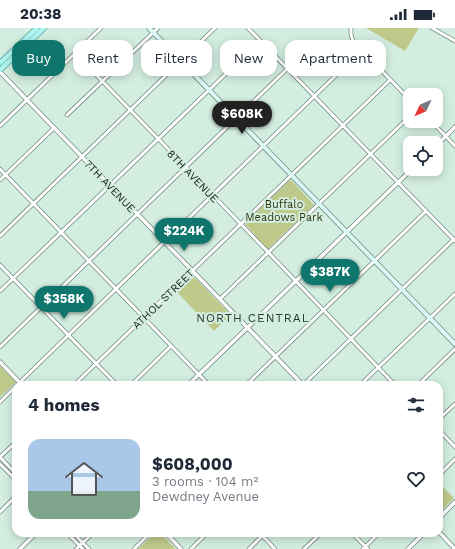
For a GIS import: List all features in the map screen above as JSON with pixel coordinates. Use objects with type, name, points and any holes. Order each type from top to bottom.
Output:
[{"type":"main road","points":[[0,63],[37,28]]},
{"type":"main road","points":[[0,71],[44,28]]},
{"type":"main road","points":[[149,28],[161,40]]},
{"type":"main road","points":[[195,76],[455,344]]},
{"type":"street","points":[[89,40],[101,28]]},
{"type":"street","points":[[67,115],[158,28]]},
{"type":"street","points":[[203,40],[215,28]]},
{"type":"street","points":[[248,28],[259,40]]},
{"type":"street","points":[[351,28],[353,40]]},
{"type":"street","points":[[432,28],[455,41]]},
{"type":"street","points":[[0,126],[73,56]]},
{"type":"street","points":[[277,59],[285,67]]},
{"type":"street","name":"7TH AVENUE","points":[[0,71],[164,243],[299,381]]},
{"type":"street","points":[[0,347],[136,213],[285,71]]},
{"type":"street","name":"8TH AVENUE","points":[[96,76],[268,252],[391,381]]},
{"type":"street","points":[[0,236],[166,76]]},
{"type":"street","points":[[0,291],[224,76]]},
{"type":"street","points":[[294,76],[454,240],[307,381]]},
{"type":"street","points":[[23,381],[335,76]]},
{"type":"street","points":[[386,76],[403,93]]},
{"type":"street","name":"ATHOL STREET","points":[[78,381],[390,80]]},
{"type":"street","points":[[220,300],[403,123]]},
{"type":"street","points":[[445,136],[455,127]]},
{"type":"street","points":[[0,180],[54,128]]},
{"type":"street","points":[[437,128],[455,146]]},
{"type":"street","points":[[0,169],[205,381]]},
{"type":"street","points":[[192,381],[404,176]]},
{"type":"street","points":[[250,381],[426,211]]},
{"type":"street","points":[[0,265],[113,381]]},
{"type":"street","points":[[364,381],[455,294]]},
{"type":"street","points":[[135,381],[171,346]]},
{"type":"street","points":[[422,381],[455,349]]},
{"type":"street","points":[[0,362],[16,381]]},
{"type":"street","points":[[0,402],[12,391]]},
{"type":"street","points":[[443,415],[455,404]]},
{"type":"street","points":[[443,434],[455,447]]},
{"type":"street","points":[[12,446],[0,457],[12,470]]},
{"type":"street","points":[[443,471],[455,459]]},
{"type":"street","points":[[0,464],[12,476]]},
{"type":"street","points":[[0,512],[12,500]]},
{"type":"street","points":[[443,514],[455,502]]},
{"type":"street","points":[[443,536],[455,549]]},
{"type":"street","points":[[20,549],[32,537]]},
{"type":"street","points":[[71,537],[83,549]]},
{"type":"street","points":[[77,537],[88,549]]},
{"type":"street","points":[[76,549],[88,537]]},
{"type":"street","points":[[134,549],[146,537]]},
{"type":"street","points":[[170,537],[181,549]]},
{"type":"street","points":[[191,549],[203,537]]},
{"type":"street","points":[[249,549],[260,537]]},
{"type":"street","points":[[265,537],[275,549]]},
{"type":"street","points":[[304,549],[317,537]]},
{"type":"street","points":[[355,537],[365,548],[375,537]]},
{"type":"street","points":[[408,549],[420,537]]},
{"type":"green space","points":[[366,28],[419,28],[405,51]]},
{"type":"green space","name":"Buffalo Meadows Park","points":[[289,181],[292,181],[314,205],[268,249],[245,224]]},
{"type":"green space","points":[[192,275],[231,315],[214,331],[176,291]]},
{"type":"green space","points":[[0,366],[15,381],[12,381],[12,386],[0,397]]},
{"type":"green space","points":[[443,487],[454,498],[443,509]]},
{"type":"green space","points":[[151,537],[164,537],[176,549],[138,549]]},
{"type":"district","name":"NORTH CENTRAL","points":[[253,318]]}]
